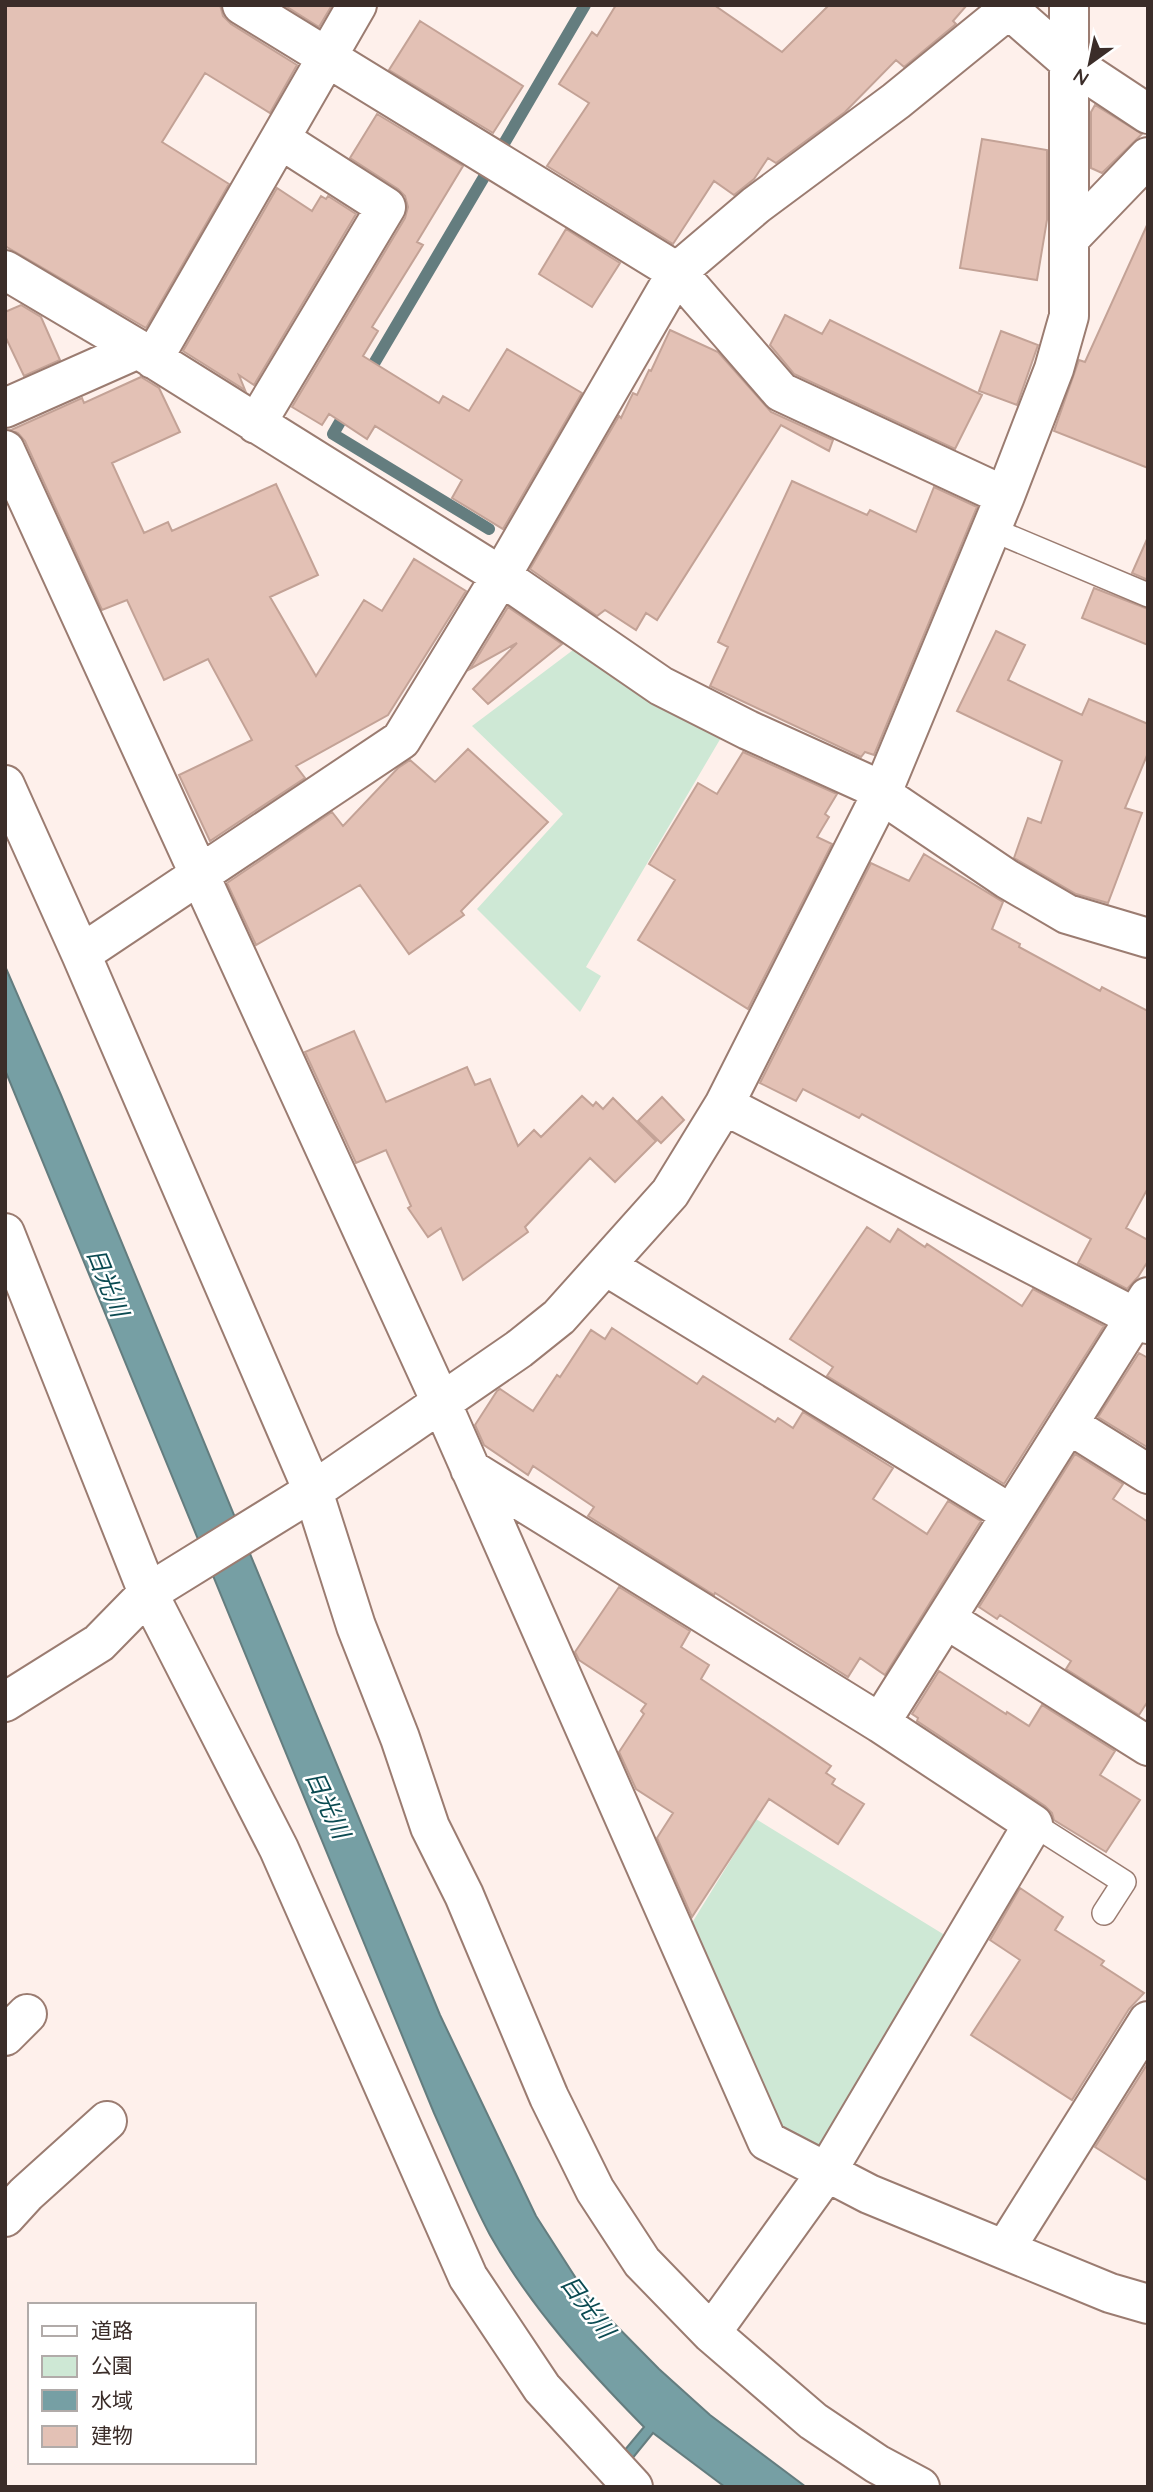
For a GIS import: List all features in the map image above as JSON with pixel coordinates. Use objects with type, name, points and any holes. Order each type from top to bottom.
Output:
[{"type":"street","points":[[242,5],[677,272],[781,392],[998,512]]},
{"type":"street","points":[[5,408],[146,354],[280,139],[357,5]]},
{"type":"street","points":[[5,1702],[99,1643],[154,1589],[304,1496],[519,1349],[559,1317],[670,1193],[724,1105],[881,795],[1054,369],[1069,316],[1069,5]]},
{"type":"street","points":[[81,954],[401,740],[501,576],[677,272],[756,205],[896,101],[1006,7],[1069,61],[1148,114]]},
{"type":"street","points":[[256,424],[386,207],[280,139]]},
{"type":"street","points":[[1070,238],[1148,157]]},
{"type":"street","points":[[5,270],[146,354],[501,576],[661,685],[748,730],[864,783],[1007,879],[1067,914],[1148,938]]},
{"type":"street","points":[[5,450],[441,1402],[767,2141],[869,2194],[1110,2293],[1148,2304]]},
{"type":"street","points":[[5,785],[81,954],[304,1496],[400,1738],[430,1827],[464,1895],[549,2097],[595,2190],[642,2262],[711,2333],[813,2421],[877,2464],[920,2487]]},
{"type":"street","points":[[724,1105],[1144,1313],[1068,1424],[880,1723]]},
{"type":"street","points":[[5,1233],[154,1589],[279,1849],[468,2277],[542,2388],[633,2487]]},
{"type":"street","points":[[606,1266],[1011,1514]]},
{"type":"street","points":[[1068,1424],[1148,1474]]},
{"type":"street","points":[[470,1469],[880,1723],[1033,1824],[826,2172],[711,2333]]},
{"type":"street","points":[[946,1619],[1148,1746]]},
{"type":"street","points":[[1005,2249],[1148,2021]]},
{"type":"street","points":[[5,2217],[26,2194],[107,2121]]},
{"type":"lane","points":[[998,512],[1148,595]]},
{"type":"lane","points":[[1033,1824],[1124,1882],[1104,1913]]},
{"type":"green space","points":[[577,647],[722,736],[586,967],[601,976],[580,1012],[477,909],[563,814],[472,726]]},
{"type":"green space","points":[[756,1819],[956,1942],[815,2154],[782,2132],[687,1931]]},
{"type":"water","name":"日光川","points":[[5,966],[61,1095],[440,2015],[536,2216],[588,2297],[659,2369],[710,2415],[806,2487],[725,2487],[653,2433],[627,2465],[619,2457],[644,2427],[541,2312],[490,2235],[434,2113],[5,1070]]},
{"type":"building","points":[[5,5],[220,5],[223,16],[231,24],[297,65],[270,113],[205,73],[162,142],[229,184],[146,328],[5,246]]},
{"type":"building","points":[[284,5],[332,5],[319,27]]},
{"type":"building","points":[[616,5],[714,5],[782,52],[829,5],[967,5],[953,21],[956,24],[904,67],[896,60],[845,112],[776,163],[768,158],[754,179],[734,195],[714,181],[673,244],[547,166],[589,103],[559,84],[592,32],[597,36]]},
{"type":"building","points":[[420,21],[523,86],[493,133],[389,70]]},
{"type":"building","points":[[1095,105],[1142,134],[1102,173],[1091,168],[1091,112]]},
{"type":"building","points":[[377,114],[463,166],[417,242],[423,245],[372,327],[378,331],[363,356],[439,403],[443,396],[469,411],[507,349],[582,393],[503,529],[452,498],[462,480],[375,426],[367,439],[329,414],[322,425],[292,407],[405,218],[408,207],[405,196],[350,158]]},
{"type":"building","points":[[982,139],[1047,150],[1047,220],[1037,280],[960,268]]},
{"type":"building","points":[[277,188],[312,211],[321,196],[326,199],[328,196],[356,214],[254,385],[239,375],[245,390],[183,351]]},
{"type":"building","points":[[1148,223],[1148,468],[1054,431],[1079,360],[1085,362]]},
{"type":"building","points":[[566,229],[620,263],[592,307],[539,274]]},
{"type":"building","points":[[21,305],[41,317],[60,360],[24,376],[5,336],[5,312]]},
{"type":"building","points":[[785,315],[822,334],[830,320],[982,395],[955,449],[794,374],[770,345]]},
{"type":"building","points":[[670,330],[718,352],[771,412],[833,440],[829,451],[781,425],[657,620],[646,613],[636,630],[605,610],[597,616],[530,569],[619,416],[621,418],[633,393],[637,395]]},
{"type":"building","points":[[1001,331],[1038,345],[1017,405],[979,391]]},
{"type":"building","points":[[141,377],[159,388],[180,432],[112,463],[144,533],[168,522],[172,531],[276,484],[318,575],[270,597],[316,676],[364,600],[382,611],[414,559],[466,591],[388,715],[296,766],[305,778],[210,841],[179,775],[252,740],[208,659],[164,680],[127,600],[102,610],[25,441],[11,430],[82,398],[84,403]]},
{"type":"building","points":[[792,481],[867,515],[870,510],[916,532],[934,487],[977,507],[874,755],[865,752],[861,757],[710,686],[728,647],[718,642]]},
{"type":"building","points":[[1148,537],[1148,580],[1132,573]]},
{"type":"building","points":[[1094,588],[1148,609],[1148,645],[1082,618]]},
{"type":"building","points":[[508,607],[562,644],[488,704],[473,689],[517,643],[470,669]]},
{"type":"building","points":[[996,631],[1025,645],[1008,680],[1082,715],[1089,699],[1148,724],[1148,753],[1125,808],[1142,813],[1108,903],[1076,894],[1014,858],[1028,818],[1041,823],[1062,761],[957,711]]},
{"type":"building","points":[[468,749],[548,822],[461,911],[464,915],[409,954],[360,885],[256,945],[227,883],[332,812],[343,826],[398,768],[410,760],[435,782]]},
{"type":"building","points":[[743,752],[837,794],[825,814],[829,817],[817,837],[832,844],[748,1009],[638,940],[675,880],[649,864],[698,783],[717,794]]},
{"type":"building","points":[[924,854],[1003,902],[992,929],[1020,944],[1019,947],[1100,991],[1102,987],[1148,1011],[1148,1188],[1126,1228],[1148,1240],[1148,1261],[1127,1289],[1078,1263],[1091,1239],[862,1114],[859,1118],[803,1089],[796,1101],[760,1083],[871,863],[909,881]]},
{"type":"building","points":[[354,1031],[386,1102],[467,1067],[475,1085],[490,1079],[518,1146],[534,1130],[541,1137],[582,1096],[593,1106],[596,1102],[603,1109],[613,1098],[656,1141],[615,1182],[590,1158],[525,1227],[528,1232],[463,1280],[441,1228],[428,1237],[408,1208],[411,1206],[386,1150],[356,1163],[305,1052]]},
{"type":"building","points":[[662,1097],[684,1120],[661,1143],[638,1121]]},
{"type":"building","points":[[867,1227],[890,1242],[898,1229],[925,1247],[927,1244],[1022,1306],[1033,1289],[1104,1326],[1004,1484],[827,1376],[833,1367],[790,1339]]},
{"type":"building","points":[[612,1328],[697,1384],[703,1376],[775,1422],[778,1418],[793,1428],[803,1412],[893,1468],[873,1499],[927,1534],[948,1501],[981,1521],[885,1675],[860,1658],[848,1677],[588,1516],[594,1507],[533,1466],[528,1475],[484,1445],[475,1425],[497,1391],[500,1389],[533,1411],[557,1375],[560,1377],[591,1330],[605,1339]]},
{"type":"building","points":[[1139,1353],[1148,1358],[1147,1447],[1098,1417]]},
{"type":"building","points":[[1075,1454],[1123,1484],[1113,1499],[1148,1522],[1148,1701],[1139,1715],[1066,1669],[1071,1661],[1000,1615],[997,1619],[979,1607]]},
{"type":"building","points":[[619,1587],[690,1631],[681,1647],[709,1665],[701,1679],[831,1766],[826,1773],[835,1779],[832,1784],[864,1804],[838,1844],[769,1799],[692,1917],[657,1838],[673,1813],[636,1789],[619,1752],[644,1714],[641,1711],[646,1704],[579,1660],[575,1652]]},
{"type":"building","points":[[939,1671],[1029,1726],[1042,1705],[1115,1751],[1100,1775],[1140,1800],[1106,1852],[1054,1820],[1052,1813],[1045,1806],[917,1721],[918,1718],[912,1714]]},
{"type":"building","points":[[1020,1888],[1063,1917],[1055,1930],[1104,1961],[1101,1965],[1144,1993],[1129,2009],[1072,2100],[971,2035],[1020,1960],[990,1940]]},
{"type":"building","points":[[1148,2063],[1148,2181],[1095,2147]]},
{"type":"waterway","points":[[502,147],[585,5]]},
{"type":"waterway","points":[[366,377],[487,172]]},
{"type":"waterway","points":[[348,408],[333,434],[489,529]]}]
